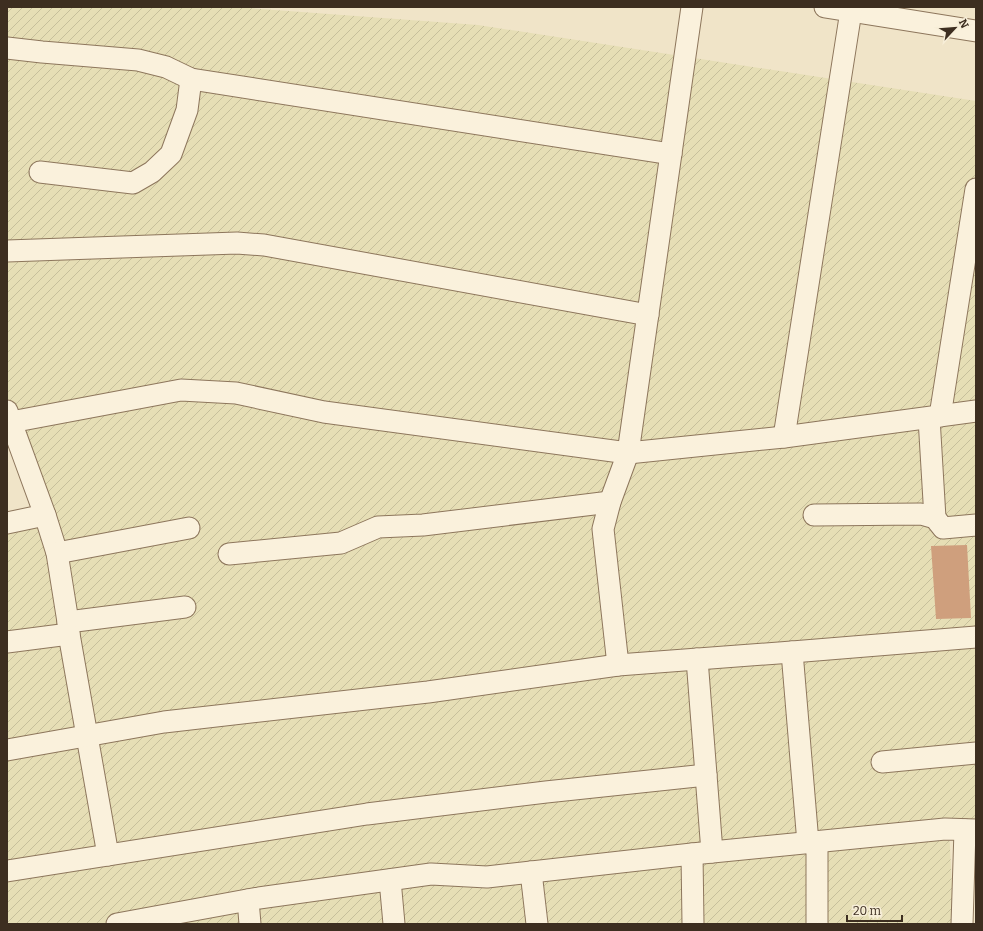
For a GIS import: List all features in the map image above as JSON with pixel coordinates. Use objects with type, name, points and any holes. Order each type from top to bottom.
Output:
[{"type":"street","points":[[618,665],[603,529],[610,502],[628,453],[692,7]]},
{"type":"street","points":[[825,7],[976,31]]},
{"type":"street","points":[[784,437],[851,11]]},
{"type":"street","points":[[7,48],[138,60],[166,67],[191,79],[671,154]]},
{"type":"street","points":[[40,172],[133,183],[152,172],[171,154],[187,110],[191,79]]},
{"type":"street","points":[[935,518],[935,417],[976,189]]},
{"type":"street","points":[[7,250],[237,242],[257,244],[648,315]]},
{"type":"street","points":[[108,855],[68,628],[57,553],[45,515],[9,417],[181,390],[236,393],[324,412],[628,453],[784,437],[976,411]]},
{"type":"street","points":[[229,554],[341,543],[378,527],[423,525],[610,502]]},
{"type":"street","points":[[814,515],[921,514],[935,518],[943,528],[976,525]]},
{"type":"street","points":[[7,523],[45,515]]},
{"type":"street","points":[[57,553],[189,528]]},
{"type":"street","points":[[7,642],[68,628],[185,607]]},
{"type":"street","points":[[7,750],[164,722],[428,692],[618,665],[976,637]]},
{"type":"street","points":[[792,652],[812,842],[817,924]]},
{"type":"street","points":[[693,924],[702,853],[706,775],[697,659]]},
{"type":"street","points":[[882,762],[976,753]]},
{"type":"street","points":[[7,871],[367,814],[546,792],[706,775]]},
{"type":"street","points":[[120,924],[248,900],[431,874],[487,878],[702,853],[945,829],[970,830],[962,924]]},
{"type":"street","points":[[531,872],[537,924]]},
{"type":"street","points":[[390,880],[394,924]]},
{"type":"street","points":[[248,900],[250,924]]},
{"type":"shaded area","points":[[7,7],[234,7],[478,25],[976,101],[976,828],[949,828],[954,924],[7,924],[7,521],[35,515],[7,434]]},
{"type":"building","points":[[967,545],[971,618],[936,619],[931,546]]}]
